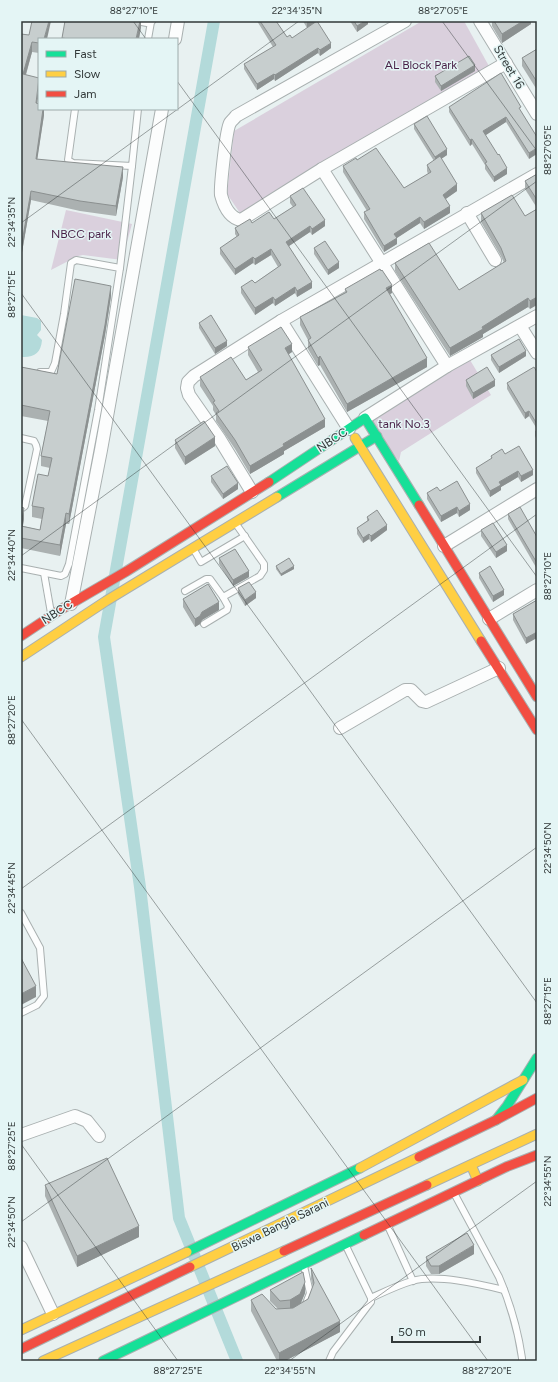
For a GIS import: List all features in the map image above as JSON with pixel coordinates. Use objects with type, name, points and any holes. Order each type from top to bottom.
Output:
[{"type":"street","points":[[175,38],[178,21]]},
{"type":"street","points":[[405,21],[236,116],[230,122],[227,134],[221,193],[226,208],[236,219],[241,220],[322,169],[506,63]]},
{"type":"street","name":"Street 16","points":[[480,21],[537,114]]},
{"type":"street","points":[[74,602],[162,110]]},
{"type":"street","points":[[322,169],[447,366]]},
{"type":"street","points":[[252,492],[219,438],[189,395],[187,388],[188,382],[194,376],[281,321],[381,262],[537,174]]},
{"type":"street","points":[[467,213],[495,260]]},
{"type":"street","points":[[537,316],[447,366],[365,418],[537,697]]},
{"type":"street","points":[[281,321],[537,730]]},
{"type":"street","points":[[520,326],[537,352]]},
{"type":"street","name":"NBCC","points":[[21,636],[52,615],[126,572],[365,418]]},
{"type":"street","points":[[21,657],[78,618],[377,436]]},
{"type":"street","points":[[444,546],[537,490]]},
{"type":"street","points":[[101,586],[106,601]]},
{"type":"street","points":[[489,619],[537,590]]},
{"type":"street","points":[[340,728],[405,690],[411,690],[422,701],[426,702],[499,668]]},
{"type":"street","points":[[496,1120],[507,1106],[537,1058]]},
{"type":"street","points":[[21,1330],[215,1239],[363,1166],[524,1080]]},
{"type":"street","name":"Biswa Bangla Sarani","points":[[21,1349],[496,1120],[537,1098]]},
{"type":"street","points":[[21,1135],[74,1116],[87,1121],[99,1136]]},
{"type":"street","name":"Biswa Bangla Sarani","points":[[43,1361],[190,1295],[537,1134]]},
{"type":"street","points":[[103,1361],[243,1294],[257,1291],[304,1265],[345,1245],[526,1158],[537,1155]]},
{"type":"street","points":[[471,1165],[478,1181]]},
{"type":"street","points":[[21,1246],[53,1314]]},
{"type":"lane","points":[[136,21],[147,23],[152,22],[148,38]]},
{"type":"lane","points":[[75,110],[68,158],[70,162],[132,166]]},
{"type":"lane","points":[[21,568],[61,576],[65,574],[69,564],[98,410],[120,268],[138,110]]},
{"type":"lane","points":[[34,371],[46,373],[51,372],[54,368],[64,314],[71,263],[76,260],[120,268]]},
{"type":"lane","points":[[21,438],[34,441],[37,449],[25,506],[21,509]]},
{"type":"lane","points":[[223,597],[260,576],[264,570],[264,564],[235,522]]},
{"type":"lane","points":[[193,548],[201,562],[244,536]]},
{"type":"lane","points":[[44,573],[52,615]]},
{"type":"lane","points":[[184,591],[206,579],[210,579],[223,597],[228,606],[227,610],[204,624]]},
{"type":"lane","points":[[21,913],[40,948],[44,996],[37,1005],[21,1013]]},
{"type":"lane","points":[[454,1193],[499,1277],[519,1336],[522,1361]]},
{"type":"lane","points":[[388,1225],[412,1281]]},
{"type":"lane","points":[[329,1361],[333,1352],[368,1307],[371,1298],[345,1245]]},
{"type":"lane","points":[[298,1312],[304,1308],[310,1293],[304,1265]]},
{"type":"lane","points":[[371,1298],[412,1281],[431,1278],[480,1284],[504,1290]]},
{"type":"green space","name":"AL Block Park","points":[[422,21],[464,21],[490,68],[240,213],[227,194],[234,131]]},
{"type":"green space","name":"NBCC park","points":[[66,210],[132,224],[122,260],[83,255],[78,256],[51,270]]},
{"type":"green space","name":"tank No.3","points":[[470,360],[491,395],[401,452],[399,461],[367,421]]},
{"type":"water","points":[[21,315],[37,318],[41,321],[41,330],[37,335],[42,340],[41,345],[36,354],[30,357],[21,357]]},
{"type":"building","points":[[32,21],[49,21],[44,38],[38,38],[38,43],[32,42],[23,74],[38,78],[36,103],[38,104],[38,110],[43,110],[36,159],[123,167],[116,206],[80,201],[31,191],[21,248],[21,34],[29,35]]},
{"type":"building","points":[[65,21],[140,21],[136,38],[62,38]]},
{"type":"building","points":[[260,21],[276,21],[287,37],[290,35],[292,38],[317,21],[331,43],[320,50],[318,48],[275,75],[274,74],[257,84],[244,64],[276,45]]},
{"type":"building","points":[[354,21],[365,21],[357,26]]},
{"type":"building","points":[[494,21],[523,21],[502,34]]},
{"type":"building","points":[[537,49],[537,82],[522,58]]},
{"type":"building","points":[[469,56],[475,65],[441,86],[435,76]]},
{"type":"building","points":[[501,73],[521,107],[519,108],[537,137],[537,148],[529,153],[506,117],[483,131],[507,168],[494,177],[485,163],[487,162],[472,139],[470,140],[449,107]]},
{"type":"building","points":[[427,116],[447,149],[435,157],[414,124]]},
{"type":"building","points":[[376,148],[404,188],[431,172],[427,165],[440,156],[457,184],[443,195],[450,206],[424,222],[420,217],[394,234],[397,238],[384,246],[364,212],[370,209],[343,166],[356,158],[357,160]]},
{"type":"building","points":[[537,174],[537,200],[525,181]]},
{"type":"building","points":[[303,188],[325,220],[312,229],[310,226],[286,242],[312,282],[297,291],[295,287],[275,300],[273,297],[255,308],[241,287],[252,280],[255,283],[281,265],[271,249],[255,259],[253,257],[235,269],[220,248],[239,235],[235,228],[250,219],[252,223],[269,212],[274,219],[296,205],[290,196]]},
{"type":"building","points":[[512,195],[525,216],[537,209],[537,297],[530,301],[528,298],[482,327],[483,329],[450,348],[395,263],[429,243],[459,290],[506,261],[501,248],[481,213]]},
{"type":"building","points":[[325,241],[339,262],[328,270],[314,248]]},
{"type":"building","points":[[380,269],[392,285],[386,288],[427,358],[347,404],[320,356],[318,358],[308,340],[311,338],[300,317],[347,292],[345,289]]},
{"type":"building","points":[[75,279],[111,286],[69,514],[66,513],[60,545],[21,538],[21,526],[40,530],[44,508],[32,506],[38,474],[48,476],[52,458],[41,456],[50,411],[21,405],[21,367],[57,374]]},
{"type":"building","points":[[211,315],[227,341],[215,348],[199,323]]},
{"type":"building","points":[[281,327],[292,344],[285,348],[325,419],[250,466],[235,440],[216,413],[219,411],[213,402],[215,401],[200,377],[231,357],[246,380],[262,370],[248,347]]},
{"type":"building","points":[[519,339],[526,351],[499,367],[491,355]]},
{"type":"building","points":[[487,367],[495,380],[473,393],[466,380]]},
{"type":"building","points":[[534,367],[537,372],[537,424],[529,411],[525,413],[507,383]]},
{"type":"building","points":[[204,421],[215,437],[185,457],[175,440]]},
{"type":"building","points":[[519,446],[533,470],[521,476],[518,471],[499,482],[501,485],[490,491],[476,468],[492,458],[491,456],[502,449],[505,454]]},
{"type":"building","points":[[227,466],[238,483],[223,494],[211,476]]},
{"type":"building","points":[[457,481],[470,504],[459,511],[457,507],[441,516],[427,493],[437,487],[440,491]]},
{"type":"building","points":[[21,507],[24,508],[21,525]]},
{"type":"building","points":[[520,507],[537,537],[537,563],[508,514]]},
{"type":"building","points":[[377,510],[387,525],[371,536],[369,534],[363,538],[357,528],[369,520],[367,517]]},
{"type":"building","points":[[493,523],[507,545],[496,552],[481,530]]},
{"type":"building","points":[[235,549],[249,571],[233,580],[219,558]]},
{"type":"building","points":[[289,558],[294,566],[281,574],[276,566]]},
{"type":"building","points":[[490,566],[504,590],[493,596],[479,573]]},
{"type":"building","points":[[249,582],[256,592],[245,600],[238,588]]},
{"type":"building","points":[[208,584],[219,602],[202,612],[200,616],[195,619],[183,599]]},
{"type":"building","points":[[537,600],[537,632],[526,638],[513,614]]},
{"type":"building","points":[[21,958],[36,986],[21,994]]},
{"type":"building","points":[[107,1158],[139,1226],[77,1256],[45,1185]]},
{"type":"building","points":[[467,1233],[474,1245],[439,1266],[431,1266],[426,1257]]},
{"type":"building","points":[[311,1268],[340,1321],[279,1353],[251,1300],[262,1294],[276,1309],[293,1308],[308,1299],[314,1283]]},
{"type":"building","points":[[303,1272],[305,1282],[300,1294],[290,1300],[280,1301],[270,1290]]},
{"type":"waterway","points":[[214,21],[104,637],[140,887],[179,1218],[237,1361]]},
{"type":"traffic: fast","points":[[269,482],[365,418],[419,505]]},
{"type":"traffic: fast","points":[[277,497],[377,436]]},
{"type":"traffic: fast","points":[[496,1120],[507,1106],[537,1058]]},
{"type":"traffic: fast","points":[[187,1252],[360,1168]]},
{"type":"traffic: fast","points":[[103,1361],[364,1235]]},
{"type":"traffic: slow","points":[[355,438],[481,641]]},
{"type":"traffic: slow","points":[[21,657],[106,601],[277,497]]},
{"type":"traffic: slow","points":[[360,1168],[523,1080]]},
{"type":"traffic: slow","points":[[427,1185],[537,1134]]},
{"type":"traffic: slow","points":[[190,1267],[419,1157]]},
{"type":"traffic: slow","points":[[471,1165],[478,1181]]},
{"type":"traffic: slow","points":[[43,1361],[284,1251]]},
{"type":"traffic: slow","points":[[21,1330],[187,1252]]},
{"type":"traffic: jam","points":[[21,636],[60,610],[127,571],[269,482]]},
{"type":"traffic: jam","points":[[419,505],[537,697]]},
{"type":"traffic: jam","points":[[481,641],[537,730]]},
{"type":"traffic: jam","points":[[419,1157],[496,1120],[537,1098]]},
{"type":"traffic: jam","points":[[364,1235],[506,1167],[537,1155]]},
{"type":"traffic: jam","points":[[284,1251],[427,1185]]},
{"type":"traffic: jam","points":[[21,1349],[190,1267]]}]
